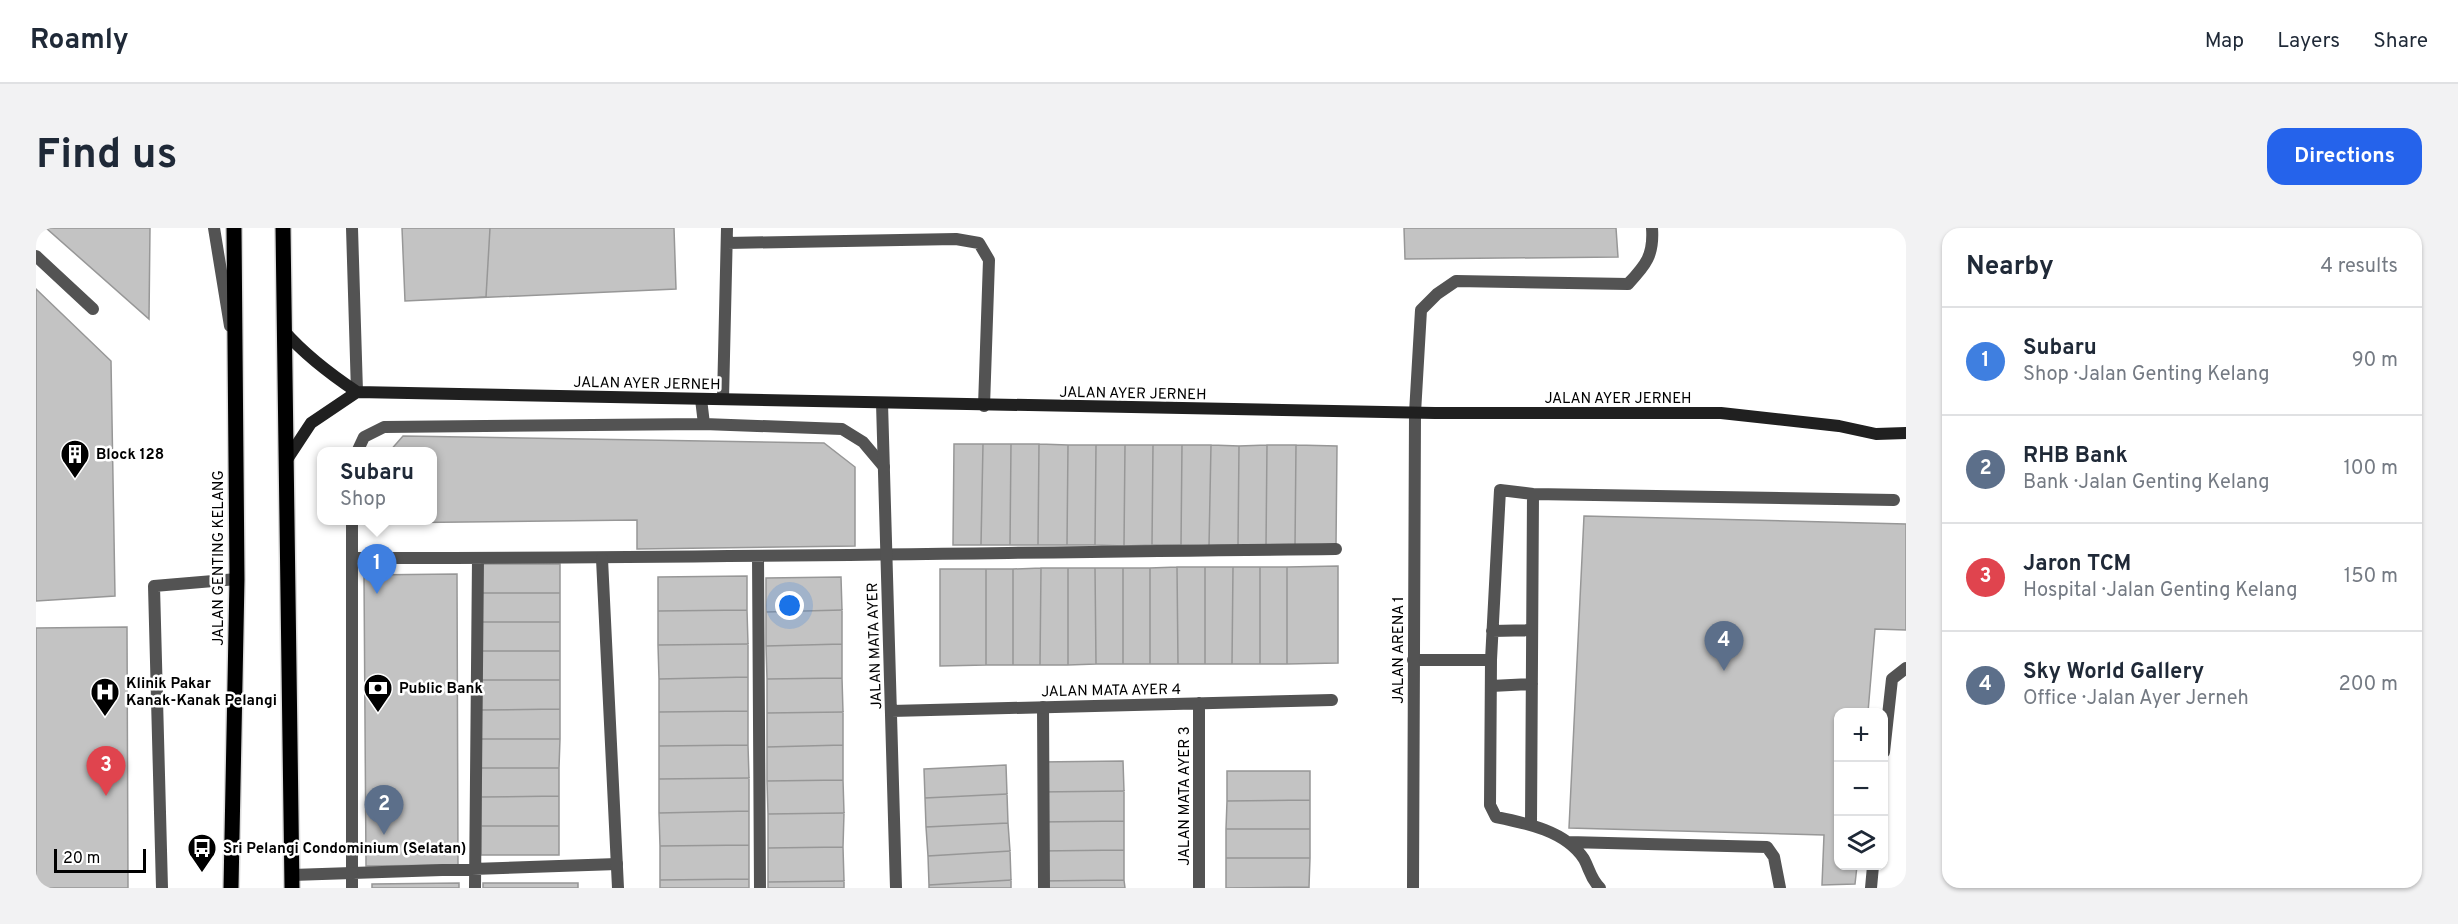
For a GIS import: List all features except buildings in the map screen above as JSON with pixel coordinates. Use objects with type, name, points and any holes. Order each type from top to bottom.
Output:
[{"type":"main road","name":"JALAN GENTING KELANG","points":[[231,888],[237,579],[234,228]]},
{"type":"main road","points":[[283,228],[292,881]]},
{"type":"main road","points":[[284,332],[300,350],[357,392],[311,423],[286,461]]},
{"type":"main road","name":"JALAN AYER JERNEH","points":[[357,392],[1415,413],[1721,413],[1839,426],[1876,434],[1906,433]]},
{"type":"street","points":[[214,228],[234,348]]},
{"type":"street","points":[[352,228],[357,392]]},
{"type":"street","points":[[723,399],[727,228]]},
{"type":"street","name":"JALAN ARENA 1","points":[[1413,888],[1415,413],[1421,310],[1437,294],[1456,281],[1628,284],[1644,267],[1653,245],[1652,228]]},
{"type":"street","points":[[727,243],[956,239],[979,243],[989,260],[984,406]]},
{"type":"street","points":[[36,256],[93,309]]},
{"type":"street","points":[[701,399],[704,424]]},
{"type":"street","name":"JALAN MATA AYER","points":[[882,403],[896,888]]},
{"type":"street","points":[[359,447],[364,437],[384,427],[704,424],[842,429],[863,442],[884,467]]},
{"type":"street","points":[[1600,888],[1591,878],[1584,859],[1568,842],[1531,824],[1496,818],[1490,805],[1491,660],[1500,490],[1533,494],[1894,500]]},
{"type":"street","points":[[1531,824],[1533,494]]},
{"type":"street","points":[[352,525],[352,888]]},
{"type":"street","points":[[351,558],[602,559],[1336,549]]},
{"type":"street","points":[[758,556],[760,888]]},
{"type":"street","points":[[476,888],[478,558]]},
{"type":"street","points":[[602,559],[618,888]]},
{"type":"street","points":[[162,888],[154,586],[237,579]]},
{"type":"street","points":[[1492,631],[1532,630]]},
{"type":"street","points":[[1413,660],[1491,660]]},
{"type":"street","points":[[1887,708],[1892,679],[1906,668]]},
{"type":"street","points":[[1491,686],[1532,684]]},
{"type":"street","name":"JALAN MATA AYER 4","points":[[891,711],[1332,700]]},
{"type":"street","name":"JALAN MATA AYER 3","points":[[1199,704],[1199,888]]},
{"type":"street","points":[[1042,707],[1044,888]]},
{"type":"street","points":[[1568,842],[1767,847],[1774,857],[1780,888]]},
{"type":"street","points":[[292,881],[352,873],[617,864]]},
{"type":"street","points":[[1871,888],[1873,870]]},
{"type":"place","name":"Block 128","points":[[75,480]]},
{"type":"place","name":"Subaru","points":[[377,594]]},
{"type":"place","name":"Sky World Gallery","points":[[1724,671]]},
{"type":"place","name":"Public Bank","points":[[378,714]]},
{"type":"place","name":"Klinik Pakar Kanak-Kanak Pelangi","points":[[105,718]]},
{"type":"place","name":"Jaron TCM","points":[[106,796]]},
{"type":"place","name":"RHB Bank","points":[[384,835]]},
{"type":"place","name":"Sri Pelangi Condominium (Selatan)","points":[[202,874]]}]
